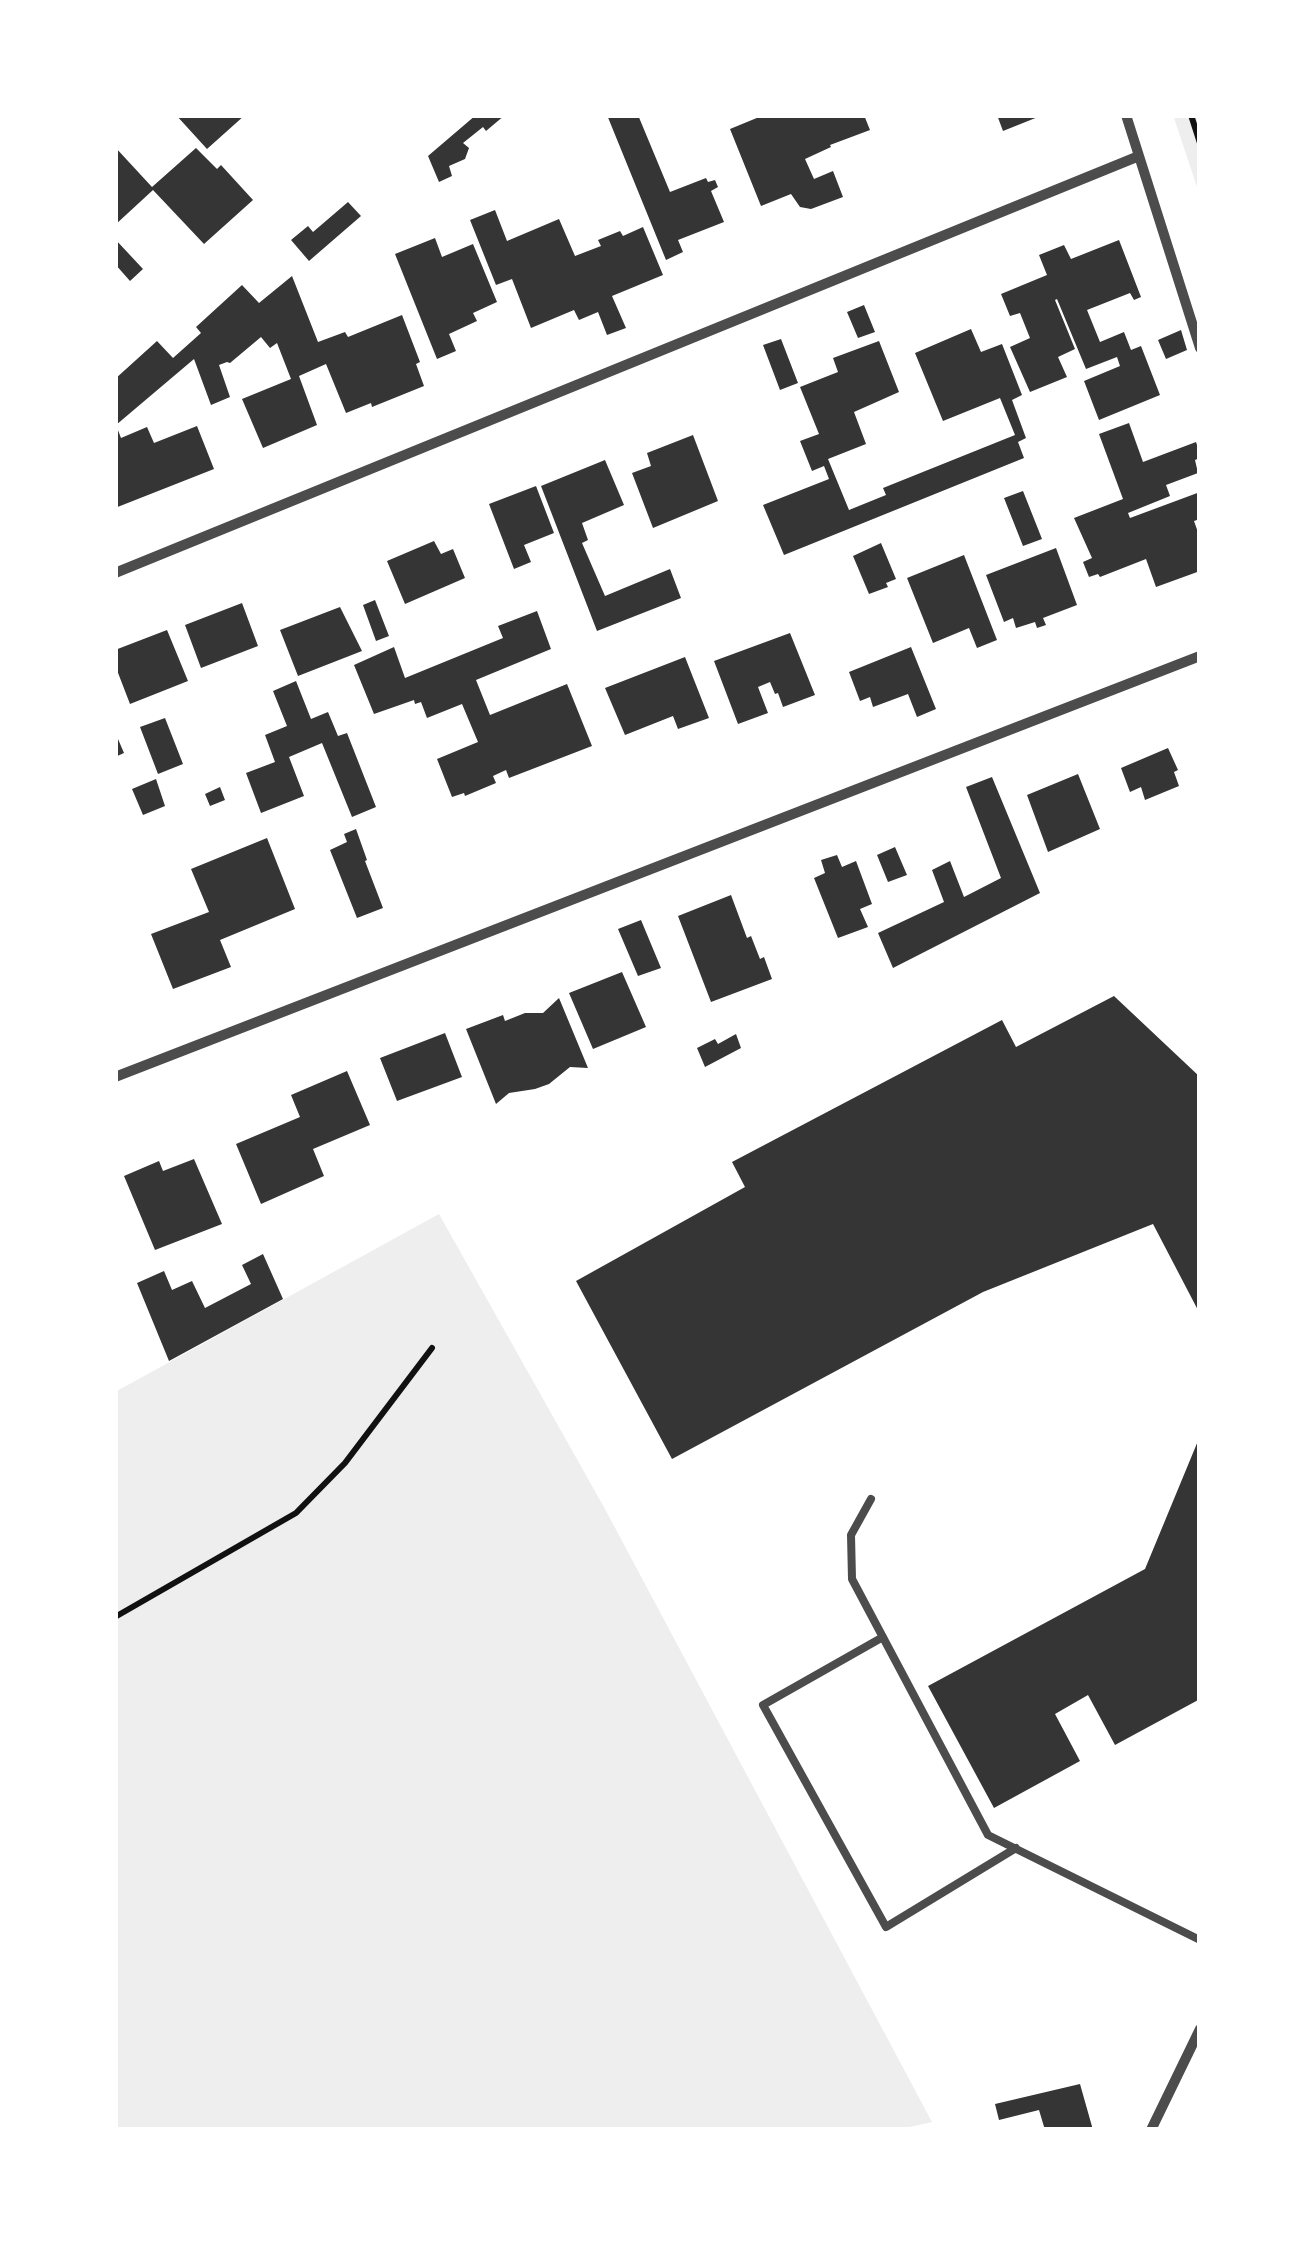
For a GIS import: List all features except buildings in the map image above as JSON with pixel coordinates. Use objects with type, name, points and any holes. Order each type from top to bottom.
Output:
[{"type":"street","points":[[1126,115],[1200,348]]},
{"type":"street","points":[[115,572],[1139,156]]},
{"type":"street","points":[[115,1077],[1200,656]]},
{"type":"street","points":[[1150,2130],[1200,2029]]},
{"type":"lane","points":[[871,1499],[851,1535],[852,1579],[988,1834],[1200,1940]]},
{"type":"lane","points":[[882,1636],[763,1706],[886,1926],[1016,1848]]},
{"type":"path","points":[[1190,115],[1200,144]]},
{"type":"path","points":[[115,1616],[296,1513],[345,1463],[432,1348]]},
{"type":"shaded area","points":[[1173,115],[1200,115],[1200,196]]},
{"type":"shaded area","points":[[439,1214],[605,1509],[932,2122],[896,2130],[115,2130],[115,1392]]}]
